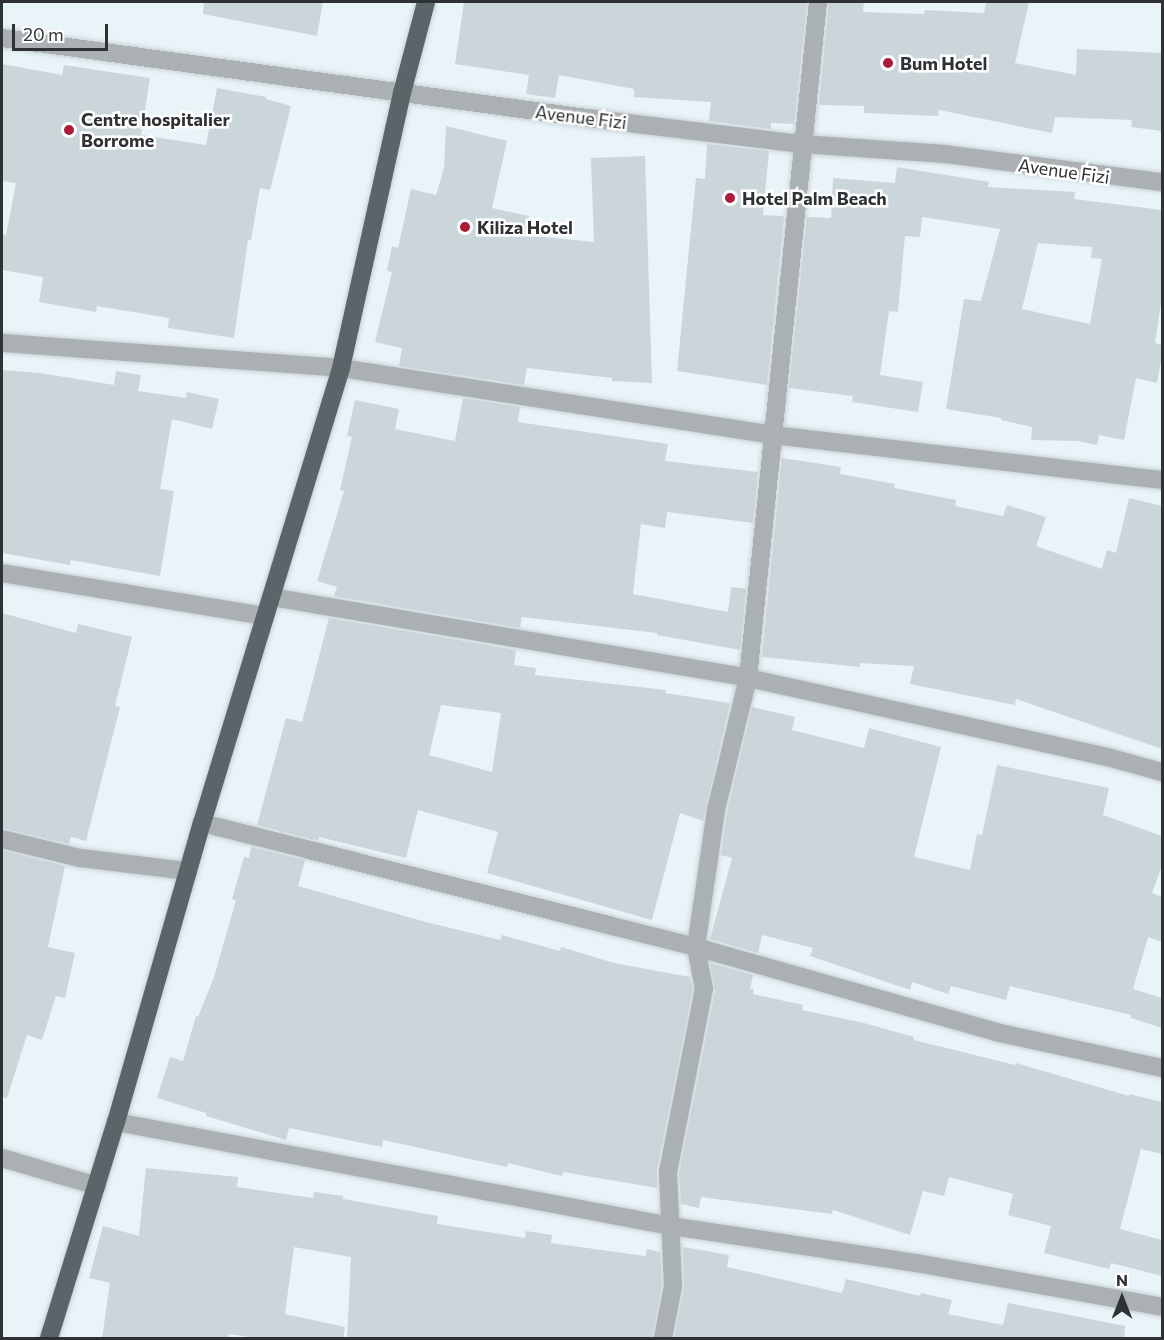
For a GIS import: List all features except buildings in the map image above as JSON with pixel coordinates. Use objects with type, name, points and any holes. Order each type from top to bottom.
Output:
[{"type":"highway","points":[[49,1338],[97,1186],[202,823],[341,368],[402,93],[426,2]]},
{"type":"street","points":[[663,1338],[673,1286],[668,1172],[704,989],[696,947],[716,810],[748,678],[818,2]]},
{"type":"street","name":"Avenue Fizi","points":[[2,38],[402,93],[802,144],[945,154],[1162,182]]},
{"type":"street","points":[[2,343],[341,368],[772,435],[1162,480]]},
{"type":"street","points":[[2,573],[265,616]]},
{"type":"street","points":[[271,597],[748,678],[1111,758],[1162,772]]},
{"type":"street","points":[[202,823],[696,947],[1000,1033],[1162,1068]]},
{"type":"street","points":[[2,839],[80,858],[189,871]]},
{"type":"street","points":[[116,1122],[671,1226],[916,1263],[1162,1307]]},
{"type":"street","points":[[2,1158],[97,1186]]},
{"type":"place","name":"Bum Hotel","points":[[888,63]]},
{"type":"place","name":"Centre hospitalier Borrome","points":[[69,130]]},
{"type":"place","name":"Hotel Palm Beach","points":[[730,198]]},
{"type":"place","name":"Kiliza Hotel","points":[[465,227]]}]
